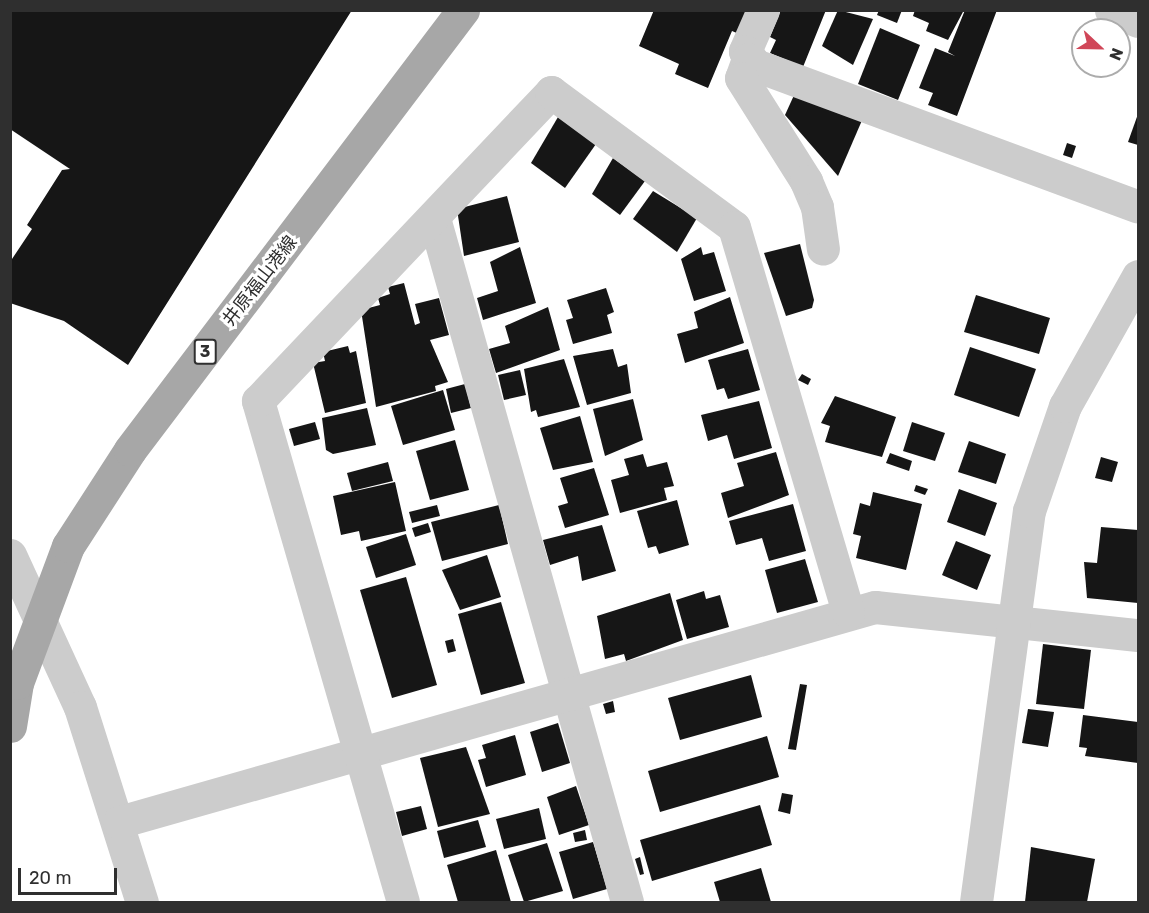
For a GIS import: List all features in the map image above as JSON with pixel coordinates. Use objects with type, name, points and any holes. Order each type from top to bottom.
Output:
[{"type":"main road","name":"井原福山港線","points":[[10,726],[17,683],[68,546],[130,450],[463,10]]},
{"type":"street","points":[[763,10],[745,51],[748,59],[741,78],[806,181],[817,207],[823,249]]},
{"type":"street","points":[[1111,10],[1138,21]]},
{"type":"street","points":[[748,59],[1138,207]]},
{"type":"street","points":[[403,903],[258,400],[434,218],[551,92],[734,227],[848,613]]},
{"type":"street","points":[[434,218],[627,903]]},
{"type":"street","points":[[976,903],[1011,619],[1029,511],[1044,459],[1082,372],[1138,276]]},
{"type":"street","points":[[10,555],[80,706],[119,822],[142,903]]},
{"type":"street","points":[[119,822],[570,697],[848,613],[875,607],[1011,619],[1138,635]]},
{"type":"building","points":[[10,10],[352,10],[128,365],[64,321],[10,303],[10,262],[32,229],[27,225],[62,170],[70,169],[10,129]]},
{"type":"building","points":[[654,10],[749,10],[739,34],[732,31],[708,88],[675,74],[679,64],[639,46]]},
{"type":"building","points":[[781,10],[826,10],[803,67],[770,53],[776,40],[770,37]]},
{"type":"building","points":[[838,10],[873,19],[853,65],[822,46]]},
{"type":"building","points":[[879,10],[902,10],[897,23],[877,15]]},
{"type":"building","points":[[915,10],[964,10],[948,40],[926,31],[929,23],[913,16]]},
{"type":"building","points":[[965,10],[997,10],[957,116],[928,105],[933,93],[919,88],[935,48],[955,56],[948,52]]},
{"type":"building","points":[[880,28],[920,45],[898,100],[858,84]]},
{"type":"building","points":[[795,93],[863,118],[838,176],[785,115]]},
{"type":"building","points":[[1138,114],[1138,145],[1128,142]]},
{"type":"building","points":[[558,117],[596,144],[565,188],[531,163]]},
{"type":"building","points":[[1067,143],[1076,146],[1072,158],[1063,155]]},
{"type":"building","points":[[613,158],[645,181],[620,215],[592,194]]},
{"type":"building","points":[[653,191],[697,218],[677,252],[633,219]]},
{"type":"building","points":[[507,196],[519,242],[464,256],[457,209]]},
{"type":"building","points":[[800,244],[814,300],[812,308],[786,316],[764,253]]},
{"type":"building","points":[[520,247],[536,303],[483,320],[477,298],[498,291],[490,262]]},
{"type":"building","points":[[701,247],[703,255],[714,252],[726,291],[694,301],[681,259]]},
{"type":"building","points":[[404,283],[415,325],[420,323],[415,304],[439,298],[449,335],[430,340],[448,382],[435,386],[436,391],[376,407],[361,310],[380,305],[378,298],[390,294],[388,287]]},
{"type":"building","points":[[606,288],[614,312],[607,315],[612,333],[573,344],[566,320],[573,318],[567,300]]},
{"type":"building","points":[[976,295],[1050,318],[1039,354],[964,332]]},
{"type":"building","points":[[730,297],[744,343],[685,363],[677,334],[698,328],[694,312]]},
{"type":"building","points":[[548,307],[560,350],[496,373],[489,349],[510,343],[505,326]]},
{"type":"building","points":[[348,346],[350,353],[356,351],[366,403],[325,413],[313,363],[325,361],[323,352]]},
{"type":"building","points":[[970,347],[1036,369],[1019,417],[954,395]]},
{"type":"building","points":[[613,349],[618,367],[627,364],[631,393],[587,405],[573,356]]},
{"type":"building","points":[[748,349],[760,390],[728,399],[724,388],[717,390],[708,360]]},
{"type":"building","points":[[564,359],[580,407],[538,417],[536,410],[531,412],[524,369]]},
{"type":"building","points":[[520,370],[526,395],[504,400],[498,375]]},
{"type":"building","points":[[802,374],[811,379],[808,385],[798,380]]},
{"type":"building","points":[[465,384],[471,408],[451,413],[446,389]]},
{"type":"building","points":[[443,390],[455,430],[403,445],[391,406]]},
{"type":"building","points":[[835,396],[896,417],[882,457],[825,442],[830,426],[821,423]]},
{"type":"building","points":[[633,399],[643,440],[605,456],[593,409]]},
{"type":"building","points":[[759,401],[772,448],[734,459],[727,435],[708,441],[701,415]]},
{"type":"building","points":[[367,408],[376,445],[333,454],[326,450],[322,418]]},
{"type":"building","points":[[580,416],[593,462],[553,470],[540,428]]},
{"type":"building","points":[[315,422],[320,439],[294,446],[289,429]]},
{"type":"building","points":[[912,422],[945,433],[935,461],[903,451]]},
{"type":"building","points":[[455,440],[469,490],[430,500],[416,451]]},
{"type":"building","points":[[969,441],[1006,454],[996,484],[958,472]]},
{"type":"building","points":[[776,452],[789,495],[728,518],[721,493],[744,486],[737,463]]},
{"type":"building","points":[[890,453],[912,461],[909,471],[886,463]]},
{"type":"building","points":[[643,454],[647,467],[667,462],[674,486],[664,488],[667,500],[620,513],[611,480],[629,475],[624,459]]},
{"type":"building","points":[[1101,457],[1118,462],[1112,482],[1095,478]]},
{"type":"building","points":[[388,462],[393,481],[352,491],[347,473]]},
{"type":"building","points":[[594,468],[609,515],[565,528],[558,506],[568,503],[560,478]]},
{"type":"building","points":[[395,482],[406,531],[361,541],[359,531],[341,535],[333,496]]},
{"type":"building","points":[[916,485],[928,489],[925,495],[914,491]]},
{"type":"building","points":[[959,489],[997,503],[985,536],[947,522]]},
{"type":"building","points":[[873,492],[922,504],[906,570],[856,558],[861,536],[853,534],[860,503],[870,506]]},
{"type":"building","points":[[677,500],[689,545],[659,554],[656,546],[648,548],[637,511]]},
{"type":"building","points":[[793,504],[806,551],[769,561],[762,538],[736,545],[729,521]]},
{"type":"building","points":[[437,505],[440,516],[412,523],[409,512]]},
{"type":"building","points":[[499,505],[508,544],[442,561],[431,522]]},
{"type":"building","points":[[428,523],[431,532],[415,537],[412,528]]},
{"type":"building","points":[[602,525],[616,571],[582,581],[578,556],[550,565],[543,540]]},
{"type":"building","points":[[1101,527],[1138,530],[1138,603],[1087,598],[1084,562],[1097,563]]},
{"type":"building","points":[[406,534],[416,565],[376,578],[366,547]]},
{"type":"building","points":[[956,541],[991,555],[977,590],[942,575]]},
{"type":"building","points":[[487,555],[501,597],[460,610],[442,570]]},
{"type":"building","points":[[805,559],[818,602],[777,613],[765,570]]},
{"type":"building","points":[[406,577],[437,685],[392,698],[360,590]]},
{"type":"building","points":[[704,591],[706,599],[720,595],[729,627],[687,639],[676,600]]},
{"type":"building","points":[[670,593],[683,640],[626,661],[624,654],[605,659],[597,616]]},
{"type":"building","points":[[501,602],[525,683],[481,695],[458,614]]},
{"type":"building","points":[[453,639],[456,651],[448,653],[445,641]]},
{"type":"building","points":[[1043,644],[1091,650],[1084,709],[1036,704]]},
{"type":"building","points":[[751,675],[762,717],[680,740],[668,698]]},
{"type":"building","points":[[800,684],[807,685],[796,750],[788,749]]},
{"type":"building","points":[[613,701],[615,712],[606,714],[603,704]]},
{"type":"building","points":[[1028,709],[1054,712],[1048,747],[1022,743]]},
{"type":"building","points":[[1083,715],[1138,722],[1138,763],[1085,756],[1087,748],[1079,747]]},
{"type":"building","points":[[558,723],[570,763],[542,772],[530,732]]},
{"type":"building","points":[[515,735],[526,775],[486,787],[478,760],[486,758],[482,745]]},
{"type":"building","points":[[767,736],[779,777],[660,812],[648,771]]},
{"type":"building","points":[[466,747],[490,814],[438,827],[420,758]]},
{"type":"building","points":[[576,786],[589,825],[559,835],[547,797]]},
{"type":"building","points":[[782,793],[793,795],[790,814],[778,811]]},
{"type":"building","points":[[760,805],[772,845],[652,881],[640,840]]},
{"type":"building","points":[[421,806],[427,829],[402,836],[396,812]]},
{"type":"building","points":[[539,808],[546,839],[504,849],[496,819]]},
{"type":"building","points":[[478,820],[486,847],[444,858],[437,831]]},
{"type":"building","points":[[585,830],[587,840],[575,842],[573,833]]},
{"type":"building","points":[[593,842],[607,889],[573,899],[559,852]]},
{"type":"building","points":[[547,843],[563,891],[524,902],[508,855]]},
{"type":"building","points":[[1031,847],[1095,859],[1087,902],[1025,902]]},
{"type":"building","points":[[496,850],[511,902],[458,902],[447,865]]},
{"type":"building","points":[[640,857],[644,874],[640,875],[635,859]]},
{"type":"building","points":[[761,868],[771,902],[720,902],[714,882]]}]
